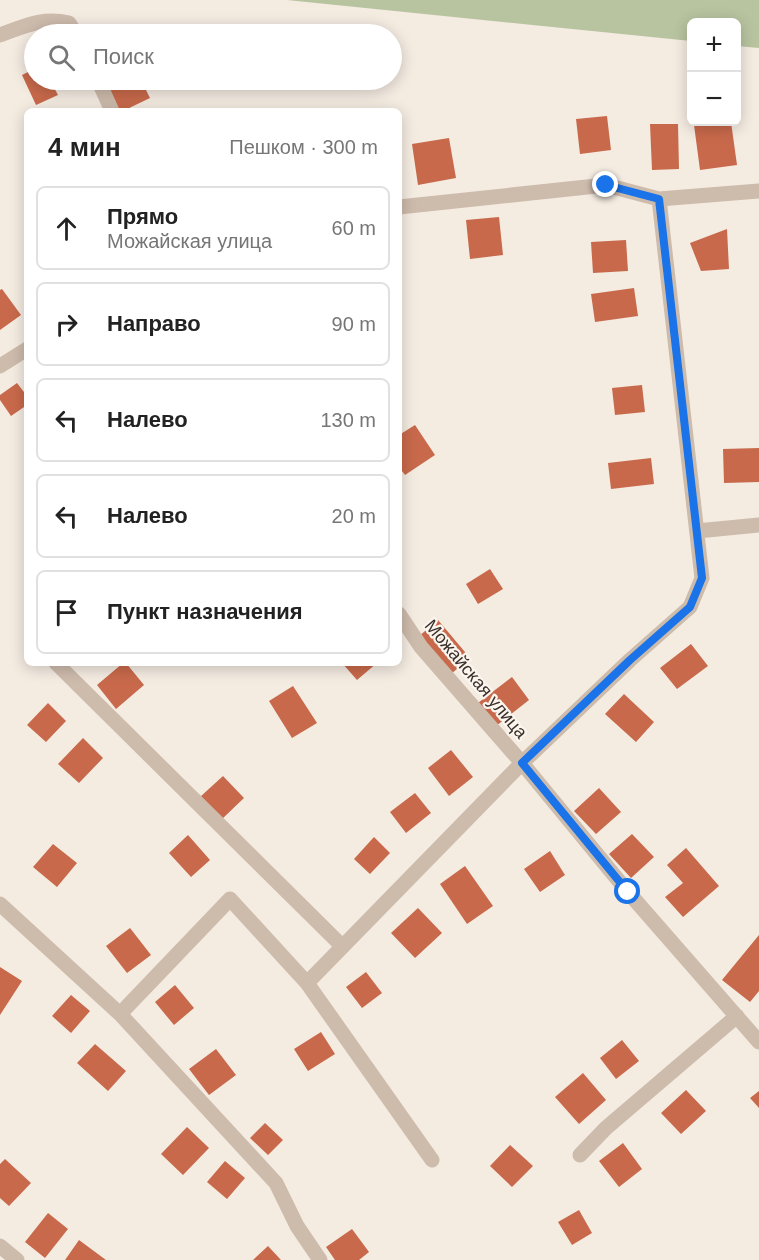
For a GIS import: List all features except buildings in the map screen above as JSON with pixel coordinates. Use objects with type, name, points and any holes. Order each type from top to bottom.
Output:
[{"type":"street","points":[[30,24],[53,20],[70,24]]},
{"type":"street","points":[[0,35],[24,26]]},
{"type":"street","points":[[103,90],[111,108]]},
{"type":"street","points":[[402,207],[606,185],[659,199],[759,191]]},
{"type":"street","points":[[307,983],[522,763],[630,660],[690,607],[702,578],[659,199]]},
{"type":"street","points":[[0,366],[24,350]]},
{"type":"street","points":[[697,531],[759,525]]},
{"type":"street","name":"Можайская улица","points":[[402,619],[420,647],[522,763],[628,892],[759,1042]]},
{"type":"street","points":[[59,666],[342,946]]},
{"type":"street","points":[[120,1014],[230,899],[307,983],[432,1160]]},
{"type":"street","points":[[0,904],[120,1014],[276,1183],[297,1226],[320,1260]]},
{"type":"street","points":[[580,1155],[606,1128],[737,1016]]},
{"type":"street","points":[[0,1246],[17,1260]]},
{"type":"green space","points":[[287,0],[759,0],[759,48],[741,46],[741,18],[687,18],[687,41]]},
{"type":"route","points":[[606,185],[659,199],[702,578],[690,607],[630,660],[522,763],[628,892]]}]
